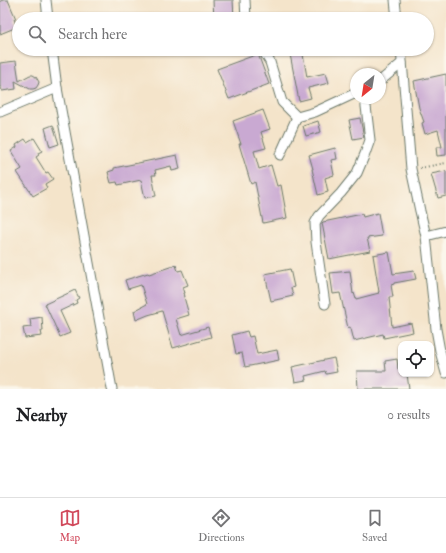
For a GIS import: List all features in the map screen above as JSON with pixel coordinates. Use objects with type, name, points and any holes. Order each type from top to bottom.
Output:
[{"type":"street","points":[[46,0],[47,12]]},
{"type":"street","points":[[245,0],[246,12]]},
{"type":"street","points":[[396,0],[397,12]]},
{"type":"street","points":[[53,56],[57,88],[112,389]]},
{"type":"street","points":[[266,56],[270,62],[282,102],[297,117]]},
{"type":"street","points":[[402,56],[411,169],[426,236],[432,296],[440,351],[446,373]]},
{"type":"street","points":[[386,76],[402,63]]},
{"type":"street","points":[[0,112],[57,88]]},
{"type":"street","points":[[297,117],[315,112],[350,96]]},
{"type":"street","points":[[325,304],[316,242],[315,223],[319,216],[341,193],[357,173],[370,140],[366,104]]},
{"type":"street","points":[[280,155],[297,117]]},
{"type":"street","points":[[426,236],[446,231]]},
{"type":"path","points":[[411,169],[446,163]]},
{"type":"building","points":[[8,0],[13,12],[12,29],[0,34],[0,1]]},
{"type":"building","points":[[213,0],[233,0],[234,12],[214,12]]},
{"type":"building","points":[[253,56],[259,56],[269,84],[229,99],[217,69]]},
{"type":"building","points":[[290,56],[303,56],[307,77],[326,73],[329,83],[308,88],[311,98],[299,101]]},
{"type":"building","points":[[16,61],[19,81],[33,75],[39,82],[36,88],[30,89],[15,81],[16,89],[2,91],[0,87],[0,63]]},
{"type":"building","points":[[446,74],[446,155],[437,156],[436,147],[442,147],[438,130],[425,134],[422,123],[424,122],[419,108],[414,81]]},
{"type":"building","points":[[263,110],[270,129],[261,132],[266,148],[254,151],[259,169],[271,165],[277,186],[281,185],[287,218],[263,223],[255,182],[251,184],[239,144],[241,144],[233,121]]},
{"type":"building","points":[[360,118],[364,137],[353,139],[349,120]]},
{"type":"building","points":[[318,121],[321,132],[306,136],[303,126]]},
{"type":"building","points":[[53,125],[59,144],[50,147],[45,128]]},
{"type":"building","points":[[34,138],[42,151],[38,153],[39,155],[36,157],[46,173],[48,172],[53,179],[45,184],[47,188],[33,196],[17,172],[22,169],[11,151],[17,147],[16,145],[25,139],[27,142]]},
{"type":"building","points":[[335,148],[337,159],[331,160],[334,175],[325,178],[328,192],[318,195],[309,155]]},
{"type":"building","points":[[177,155],[180,169],[172,171],[171,166],[155,170],[156,175],[152,175],[156,196],[145,198],[141,180],[118,185],[117,182],[111,183],[108,172],[114,170],[114,168]]},
{"type":"building","points":[[446,171],[446,196],[438,198],[431,174]]},
{"type":"building","points":[[378,213],[382,236],[367,238],[370,251],[329,259],[323,222],[362,214],[363,217]]},
{"type":"building","points":[[389,252],[393,274],[414,271],[416,279],[394,283],[391,285],[393,297],[389,297],[392,327],[411,323],[413,332],[384,338],[383,334],[354,341],[351,329],[350,327],[348,328],[340,293],[333,294],[330,273],[350,271],[353,294],[354,293],[356,299],[379,293],[373,255]]},
{"type":"building","points":[[176,265],[178,271],[182,270],[188,285],[183,287],[189,315],[176,319],[181,335],[208,327],[211,337],[173,348],[162,311],[136,320],[134,311],[147,304],[141,285],[128,289],[125,280]]},
{"type":"building","points":[[290,269],[294,287],[291,288],[293,296],[271,301],[265,274]]},
{"type":"building","points":[[75,290],[79,298],[76,300],[77,303],[60,311],[70,333],[60,337],[45,304]]},
{"type":"building","points":[[42,317],[42,336],[25,338],[23,328],[31,327],[30,319]]},
{"type":"building","points":[[247,331],[249,337],[253,336],[257,354],[277,350],[279,360],[245,367],[242,353],[236,354],[232,335]]},
{"type":"building","points":[[334,358],[337,372],[326,374],[325,371],[305,376],[306,380],[295,382],[292,367]]},
{"type":"building","points":[[397,359],[398,377],[407,377],[409,389],[358,389],[357,371],[386,371],[385,361]]}]
